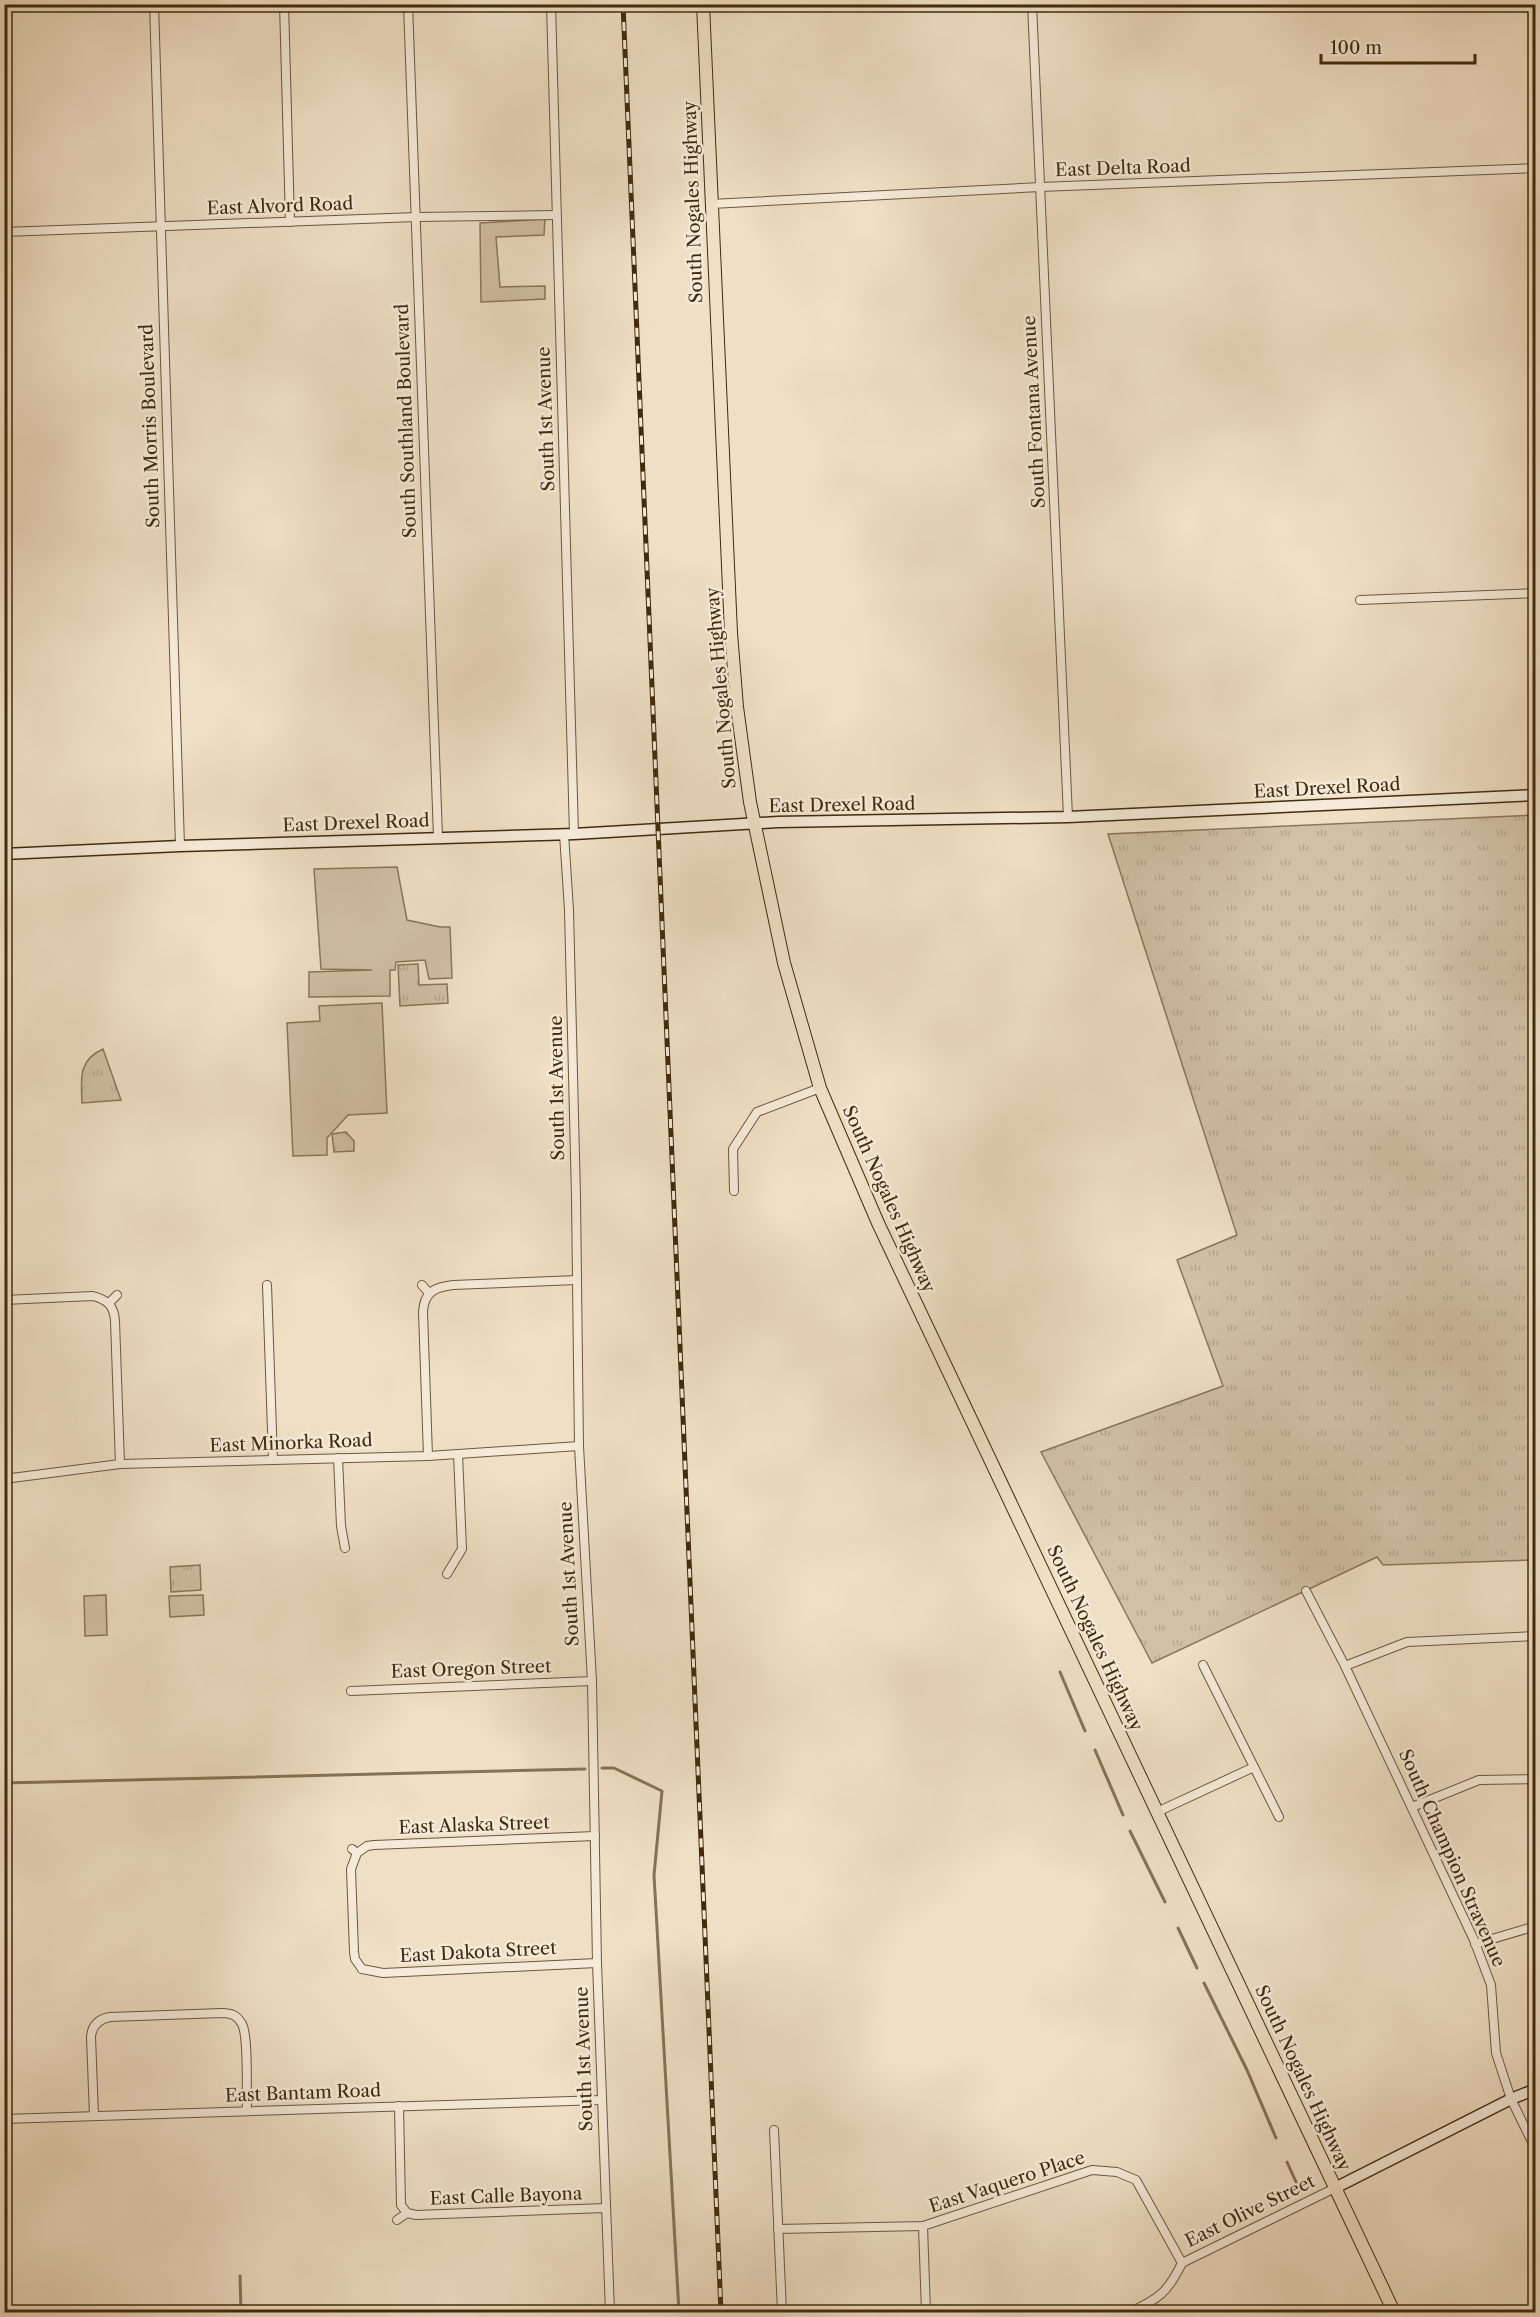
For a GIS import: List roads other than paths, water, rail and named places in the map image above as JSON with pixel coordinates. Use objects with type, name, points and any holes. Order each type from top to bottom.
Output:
[{"type":"main road","name":"South Nogales Highway","points":[[703,4],[736,707],[750,802],[770,902],[784,963],[820,1088],[883,1233],[1394,2313]]},
{"type":"street","name":"South Morris Boulevard","points":[[154,4],[180,846]]},
{"type":"street","points":[[284,4],[290,222]]},
{"type":"street","name":"South Southland Boulevard","points":[[408,4],[438,837]]},
{"type":"street","name":"South 1st Avenue","points":[[551,4],[569,834],[579,1446],[592,1681],[597,1963],[610,2313]]},
{"type":"street","name":"South Fontana Avenue","points":[[1032,4],[1068,817]]},
{"type":"street","name":"East Delta Road","points":[[711,204],[1040,187],[1536,168]]},
{"type":"street","name":"East Alvord Road","points":[[4,232],[556,215]]},
{"type":"street","points":[[1360,600],[1536,593]]},
{"type":"street","name":"East Drexel Road","points":[[4,854],[569,834],[756,823],[1068,817],[1536,795]]},
{"type":"street","points":[[734,1191],[733,1149],[757,1112],[820,1088]]},
{"type":"street","points":[[428,1456],[423,1312],[424,1303],[430,1292],[441,1286],[453,1285],[577,1280]]},
{"type":"street","points":[[422,1285],[430,1292]]},
{"type":"street","points":[[267,1286],[273,1460]]},
{"type":"street","points":[[109,1304],[117,1295]]},
{"type":"street","points":[[4,1300],[93,1296],[109,1304],[115,1321],[120,1464]]},
{"type":"street","name":"East Minorka Road","points":[[4,1479],[120,1464],[458,1455],[579,1446]]},
{"type":"street","points":[[447,1574],[462,1549],[458,1455]]},
{"type":"street","points":[[338,1458],[341,1526],[345,1548]]},
{"type":"street","name":"South Champion Stravenue","points":[[1306,1591],[1413,1807],[1476,1944],[1491,1985],[1496,2053],[1511,2099],[1536,2150]]},
{"type":"street","points":[[1345,1666],[1407,1642],[1536,1636]]},
{"type":"street","points":[[1203,1665],[1279,1817]]},
{"type":"street","name":"East Oregon Street","points":[[351,1691],[592,1681]]},
{"type":"street","points":[[1157,1812],[1254,1767]]},
{"type":"street","points":[[1413,1807],[1479,1780],[1536,1779]]},
{"type":"street","name":"East Alaska Street","points":[[359,1972],[354,1952],[351,1869],[354,1851],[374,1845],[595,1836]]},
{"type":"street","points":[[1476,1944],[1536,1926]]},
{"type":"street","name":"East Dakota Street","points":[[359,1972],[383,1973],[597,1963]]},
{"type":"street","points":[[94,2116],[91,2037],[94,2020],[110,2017],[210,2013],[230,2013],[241,2016],[245,2035],[247,2111]]},
{"type":"street","points":[[1335,2188],[1511,2099],[1536,2089]]},
{"type":"street","name":"East Bantam Road","points":[[4,2119],[602,2100]]},
{"type":"street","points":[[397,2220],[407,2213],[401,2205],[399,2106]]},
{"type":"street","points":[[774,2130],[782,2313]]},
{"type":"street","name":"East Vaquero Place","points":[[778,2229],[923,2226],[1092,2170],[1117,2172],[1136,2180],[1182,2263]]},
{"type":"street","name":"East Olive Street","points":[[1130,2313],[1150,2303],[1171,2285],[1182,2263],[1335,2188]]},
{"type":"street","name":"East Calle Bayona","points":[[407,2213],[416,2215],[606,2208]]},
{"type":"street","points":[[923,2226],[926,2313]]},
{"type":"waterway","points":[[1060,1672],[1085,1731]]},
{"type":"waterway","points":[[1095,1750],[1123,1815]]},
{"type":"waterway","points":[[602,1768],[614,1768],[662,1791],[654,1875],[679,2312]]},
{"type":"waterway","points":[[4,1783],[585,1769]]},
{"type":"waterway","points":[[1130,1831],[1165,1902]]},
{"type":"waterway","points":[[1178,1928],[1197,1968]]},
{"type":"waterway","points":[[1204,1983],[1247,2070],[1276,2138]]},
{"type":"waterway","points":[[1287,2162],[1300,2191]]},
{"type":"waterway","points":[[240,2276],[241,2312]]},
{"type":"railway","points":[[623,4],[721,2312]]}]
